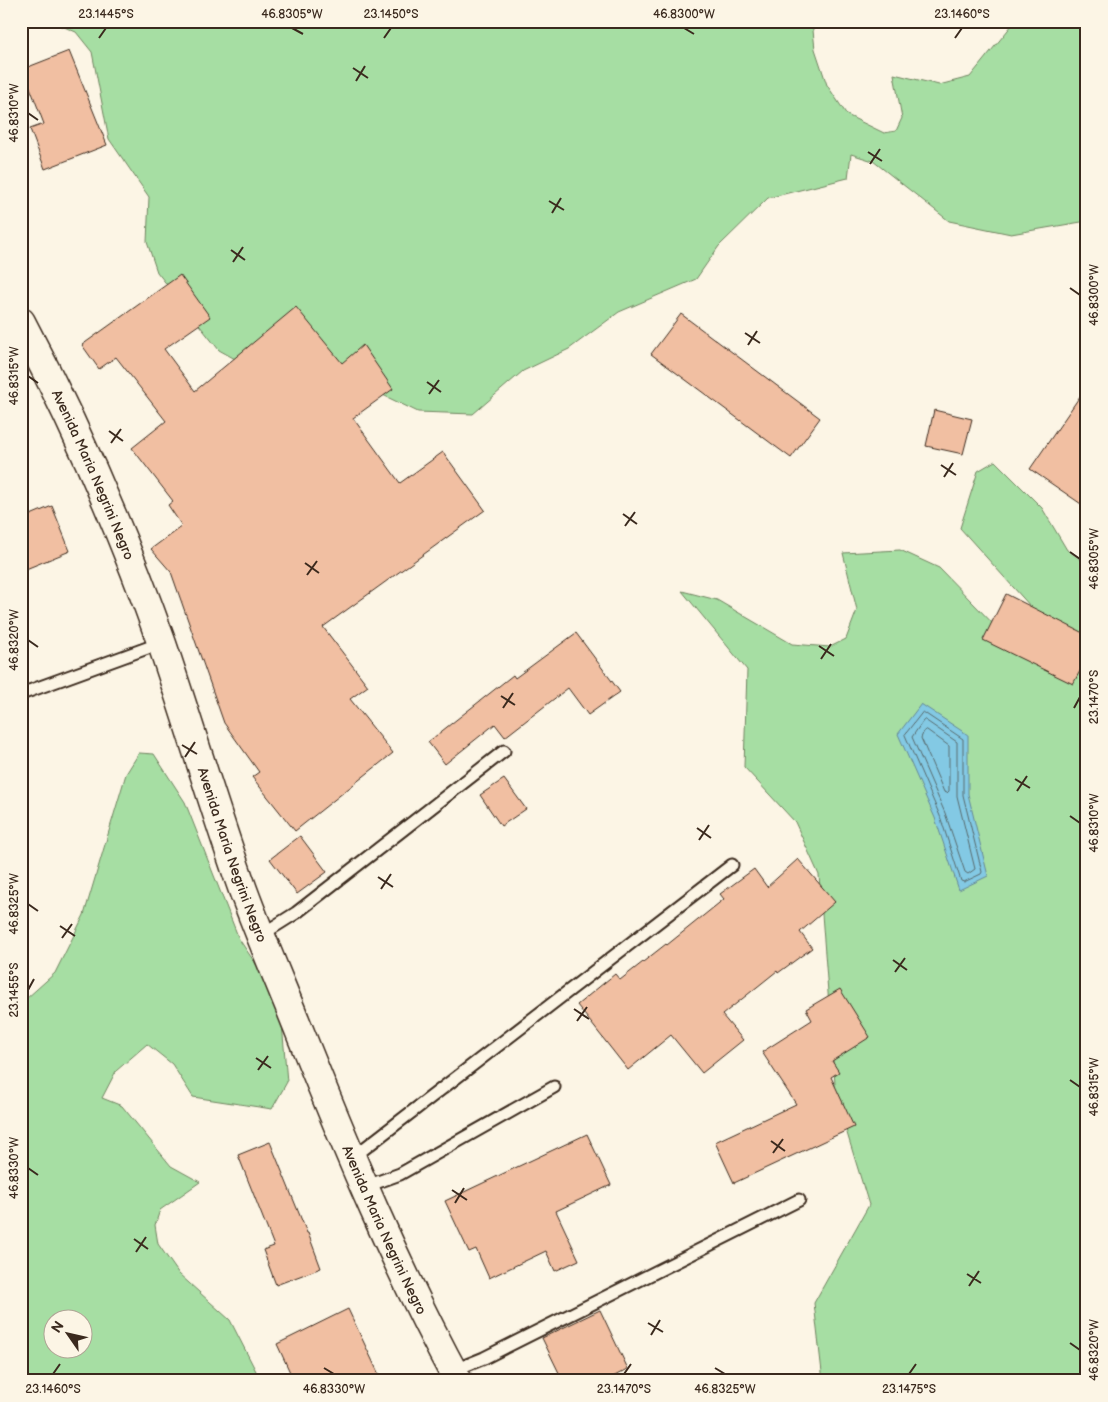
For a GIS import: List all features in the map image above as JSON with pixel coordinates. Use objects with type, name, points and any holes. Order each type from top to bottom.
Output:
[{"type":"street","name":"Avenida Maria Negrini Negro","points":[[21,322],[44,365],[102,490],[161,643],[241,882],[352,1158],[436,1342],[455,1376]]},
{"type":"lane","points":[[21,694],[161,643]]},
{"type":"lane","points":[[261,935],[296,913],[504,751]]},
{"type":"lane","points":[[352,1158],[732,865]]},
{"type":"lane","points":[[364,1187],[400,1174],[554,1087]]},
{"type":"lane","points":[[455,1376],[484,1358],[799,1200]]},
{"type":"green space","points":[[50,21],[812,21],[815,49],[827,85],[847,115],[884,133],[896,131],[902,118],[894,74],[939,85],[970,77],[1012,25],[1011,21],[1087,21],[1087,221],[1011,234],[949,221],[873,161],[851,154],[848,178],[768,198],[719,246],[696,279],[619,312],[569,349],[523,371],[473,414],[418,412],[356,382],[269,378],[219,350],[157,272],[147,242],[149,197],[109,139],[92,52],[76,32]]},
{"type":"green space","points":[[995,461],[1042,508],[1067,550],[1087,564],[1087,1381],[823,1381],[814,1303],[869,1205],[836,1097],[819,875],[795,822],[744,767],[747,670],[682,591],[717,600],[792,644],[830,647],[846,639],[857,610],[843,553],[900,550],[939,568],[1005,636],[1040,617],[960,528],[978,471]]},
{"type":"green space","points":[[139,753],[154,754],[185,802],[239,939],[280,1000],[287,1082],[272,1109],[193,1097],[172,1064],[147,1044],[116,1071],[102,1098],[122,1106],[171,1166],[200,1182],[160,1210],[155,1225],[158,1244],[179,1274],[230,1320],[261,1381],[21,1381],[21,999],[27,998],[55,973],[84,915],[126,774]]},
{"type":"water","points":[[921,704],[968,735],[968,794],[988,876],[959,890],[935,818],[898,734]]},
{"type":"building","points":[[69,51],[107,145],[45,169],[30,129],[44,124],[23,69]]},
{"type":"building","points":[[180,275],[210,317],[164,349],[195,391],[296,307],[342,363],[363,345],[393,389],[353,418],[400,483],[443,452],[485,510],[323,627],[368,686],[350,699],[393,753],[295,831],[252,777],[259,772],[224,723],[171,572],[151,549],[182,526],[168,505],[173,501],[132,448],[166,421],[116,357],[99,369],[82,345]]},
{"type":"building","points":[[681,314],[820,418],[791,458],[651,354]]},
{"type":"building","points":[[1087,386],[1087,508],[1030,469]]},
{"type":"building","points":[[934,410],[972,419],[963,454],[926,446]]},
{"type":"building","points":[[52,506],[70,551],[21,571],[21,519]]},
{"type":"building","points":[[1006,594],[1087,635],[1087,658],[1073,684],[983,640]]},
{"type":"building","points":[[576,633],[620,692],[588,715],[568,688],[505,737],[495,724],[445,764],[428,742],[513,675],[515,678]]},
{"type":"building","points":[[504,779],[526,809],[501,826],[480,795]]},
{"type":"building","points":[[300,836],[327,872],[297,894],[270,859]]},
{"type":"building","points":[[798,859],[835,902],[800,932],[812,948],[778,973],[777,971],[722,1015],[743,1040],[702,1073],[671,1035],[628,1070],[577,1005],[615,974],[620,980],[667,945],[724,899],[720,894],[754,869],[767,887]]},
{"type":"building","points":[[840,989],[870,1037],[832,1061],[839,1072],[831,1077],[854,1127],[734,1183],[715,1142],[796,1104],[762,1052],[812,1020],[806,1009]]},
{"type":"building","points":[[587,1134],[611,1185],[556,1211],[579,1260],[555,1271],[546,1251],[489,1278],[476,1249],[469,1252],[445,1201]]},
{"type":"building","points":[[270,1142],[321,1268],[276,1285],[263,1250],[274,1246],[238,1155]]},
{"type":"building","points":[[348,1309],[382,1381],[294,1381],[277,1344]]},
{"type":"building","points":[[600,1310],[628,1369],[605,1381],[563,1381],[542,1338]]}]
